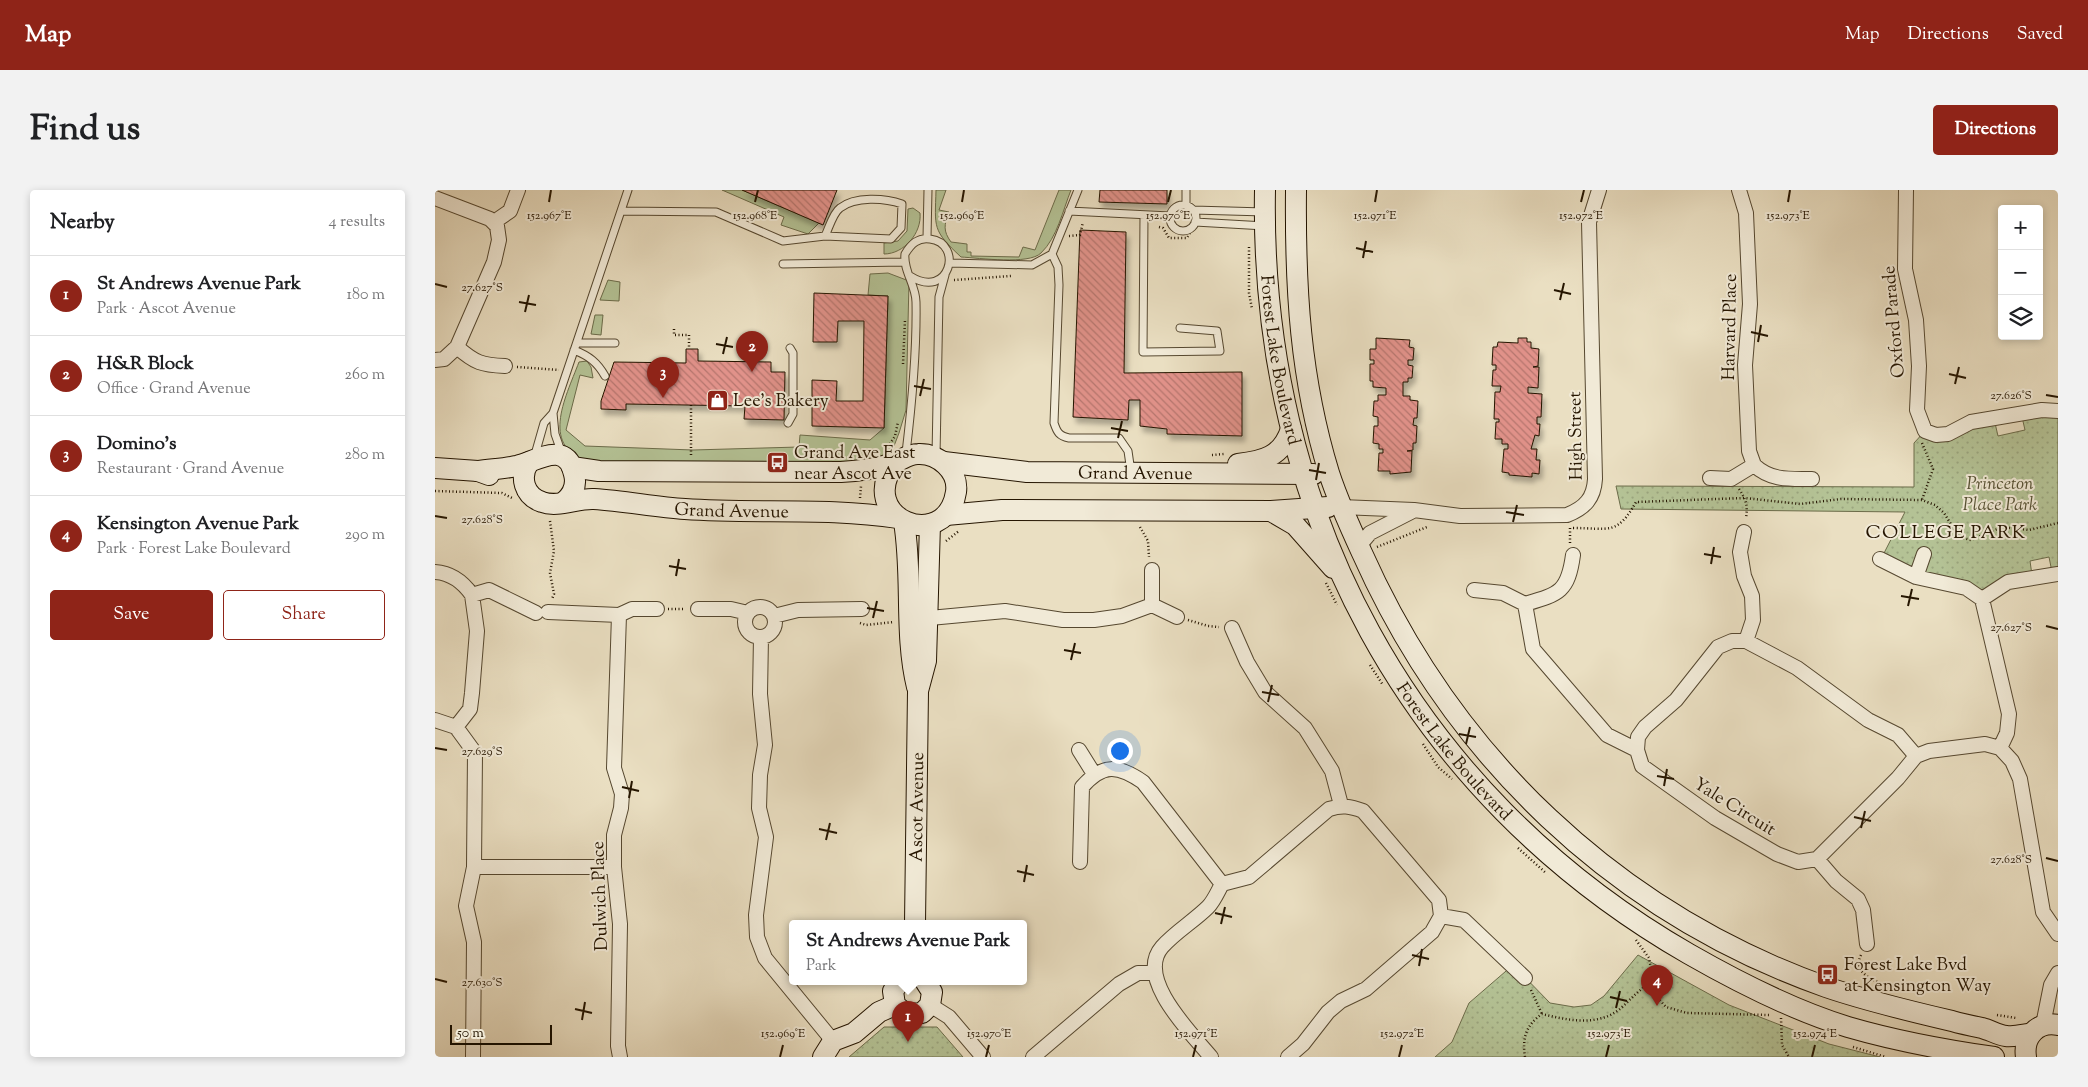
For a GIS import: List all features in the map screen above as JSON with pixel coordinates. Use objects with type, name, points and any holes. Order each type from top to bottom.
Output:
[{"type":"street","points":[[494,222],[510,211],[519,190]]},
{"type":"street","name":"Forest Lake Boulevard","points":[[1265,190],[1260,221],[1270,318],[1291,429],[1302,474],[1316,508],[1331,577],[1421,716],[1467,773],[1532,840],[1594,893],[1656,935],[1717,970],[1776,998],[1844,1026],[1893,1039],[1994,1057]]},
{"type":"street","name":"Forest Lake Boulevard","points":[[1296,190],[1295,254],[1300,341],[1311,401],[1329,474],[1341,507],[1381,595],[1425,672],[1476,740],[1514,784],[1598,862],[1654,901],[1716,939],[1789,974],[1871,1003],[1984,1029],[2004,1036],[2044,1028]]},
{"type":"street","name":"High Street","points":[[1567,515],[1579,510],[1589,500],[1594,490],[1589,222],[1599,190]]},
{"type":"street","name":"Harvard Place","points":[[1739,190],[1746,213],[1747,231],[1750,304],[1745,365],[1749,451],[1753,466]]},
{"type":"street","name":"Oxford Parade","points":[[1906,190],[1905,269],[1916,320],[1919,366],[1917,410],[1925,430]]},
{"type":"street","points":[[435,198],[484,216],[494,222],[498,230],[499,240],[496,256],[457,348],[444,359],[435,360]]},
{"type":"street","points":[[457,348],[469,358],[483,365],[505,366]]},
{"type":"street","points":[[1925,430],[1936,435],[1948,434],[1971,422],[2042,410],[2058,411]]},
{"type":"street","points":[[1218,474],[1223,465],[1262,461],[1285,444],[1291,429]]},
{"type":"street","name":"Grand Avenue","points":[[477,471],[551,454],[568,462],[599,471],[863,471],[916,454],[940,460],[1027,472],[1329,474]]},
{"type":"street","points":[[901,459],[888,473],[884,485],[885,497],[890,509],[901,520]]},
{"type":"street","points":[[527,491],[523,477],[531,460]]},
{"type":"street","points":[[938,520],[954,503],[957,488],[953,474],[940,460]]},
{"type":"street","points":[[565,501],[571,496],[575,486],[568,462]]},
{"type":"street","points":[[1710,478],[1731,479],[1753,466],[1763,474],[1778,479],[1812,479]]},
{"type":"street","name":"Grand Avenue","points":[[435,468],[477,471],[514,484],[541,502],[553,504],[592,499],[684,509],[858,512],[901,520],[917,526],[938,520],[1002,510],[1271,511],[1341,507]]},
{"type":"street","points":[[1341,507],[1414,510],[1460,516],[1567,515]]},
{"type":"street","points":[[1359,546],[1370,532],[1414,510]]},
{"type":"street","points":[[1271,511],[1295,525],[1331,577]]},
{"type":"street","name":"Ascot Avenue","points":[[901,520],[909,551],[912,620],[926,661],[918,691],[915,920]]},
{"type":"street","name":"Ascot Avenue","points":[[912,620],[938,520]]},
{"type":"street","points":[[1744,532],[1740,552],[1743,576],[1752,596],[1753,620],[1746,641]]},
{"type":"street","points":[[1916,577],[1924,554]]},
{"type":"street","points":[[1474,590],[1503,592],[1525,604],[1555,595],[1570,577],[1573,555]]},
{"type":"street","points":[[1881,559],[1916,577],[1966,588],[1982,599],[2009,714],[2007,733],[2000,748]]},
{"type":"street","points":[[1152,570],[1152,605]]},
{"type":"street","points":[[435,572],[455,577],[472,595],[477,631],[473,693],[470,709],[457,727]]},
{"type":"street","points":[[1982,599],[2008,582],[2058,574]]},
{"type":"street","points":[[472,595],[489,590],[542,612],[619,615],[632,609],[657,609]]},
{"type":"street","points":[[1525,604],[1533,649],[1607,735],[1637,750],[1638,737],[1645,727],[1676,700],[1719,647],[1732,641],[1746,641],[1797,668],[1868,720],[1898,735],[1916,756]]},
{"type":"street","points":[[912,620],[1005,611],[1063,620],[1094,620],[1122,616],[1152,605],[1177,617]]},
{"type":"street","points":[[762,607],[769,610],[774,616],[773,630],[761,637],[751,634],[745,622],[748,613],[754,608],[762,607]]},
{"type":"street","points":[[698,609],[731,609],[748,613]]},
{"type":"street","points":[[774,616],[798,610],[862,609]]},
{"type":"street","name":"Dulwich Place","points":[[619,615],[614,768],[622,794],[621,808],[614,835],[614,867],[620,924],[618,1046],[620,1057]]},
{"type":"street","points":[[1232,628],[1247,662],[1265,692],[1305,728],[1332,771],[1341,805]]},
{"type":"street","points":[[761,637],[760,694],[765,745],[760,776],[759,808],[766,837],[757,915],[757,936],[765,958],[828,1049],[854,1033],[879,1012],[895,1005]]},
{"type":"street","points":[[435,720],[457,727],[475,753],[474,867],[466,906],[474,942],[473,1057]]},
{"type":"street","points":[[1867,944],[1863,910],[1857,899],[1836,881],[1817,860],[1898,778],[1916,756],[1929,751],[1985,744],[2000,748],[2012,761],[2020,779],[2043,912],[2058,934]]},
{"type":"street","points":[[1079,750],[1094,774]]},
{"type":"street","name":"Yale Circuit","points":[[1637,750],[1642,766],[1715,818],[1777,854],[1798,862],[1817,860]]},
{"type":"street","points":[[1080,862],[1082,787],[1094,774],[1112,768],[1128,772],[1143,782],[1222,884]]},
{"type":"street","points":[[1211,1057],[1179,1019],[1159,988],[1153,973],[1155,958],[1161,947],[1209,906],[1222,884],[1249,877],[1329,809],[1341,805],[1351,806],[1363,811],[1439,900],[1441,916],[1432,932],[1366,989],[1341,1002],[1328,1012],[1303,1044],[1288,1057]]},
{"type":"street","points":[[474,867],[614,867]]},
{"type":"street","points":[[1441,916],[1464,920],[1525,978]]},
{"type":"street","points":[[1033,1057],[1119,984],[1138,973],[1153,973]]},
{"type":"street","points":[[2026,1057],[2025,1049],[2044,1028],[2051,985],[2058,973]]},
{"type":"street","points":[[897,985],[893,992],[895,1005],[906,1014],[922,1013],[930,1005],[932,992],[928,985]]},
{"type":"street","points":[[930,1005],[949,1017],[983,1057]]},
{"type":"lane","points":[[531,460],[544,423],[553,413],[628,190]]},
{"type":"lane","points":[[927,238],[928,190]]},
{"type":"lane","points":[[950,263],[1032,265],[1051,254],[1078,190]]},
{"type":"lane","points":[[1186,190],[1186,205]]},
{"type":"lane","points":[[621,212],[716,212],[783,241],[825,236],[891,239],[901,228],[902,204],[892,201],[854,201],[839,209],[825,236]]},
{"type":"lane","points":[[1186,205],[1193,210],[1260,221],[1195,226],[1187,231],[1178,230],[1171,225],[1170,216],[1174,208],[1186,205]]},
{"type":"lane","points":[[1193,210],[1195,226]]},
{"type":"lane","points":[[1069,211],[1170,216]]},
{"type":"lane","points":[[1144,215],[1143,352],[1221,352],[1217,331],[1180,328]]},
{"type":"lane","points":[[901,459],[908,436],[913,405],[917,299],[904,262],[905,254],[911,245],[917,240],[927,238],[934,240],[945,248],[950,263],[939,295],[940,460]]},
{"type":"lane","points":[[1051,254],[1058,267],[1059,285],[1054,423],[1057,432],[1061,436],[1069,438],[1119,438],[1129,451],[1131,473]]},
{"type":"lane","points":[[783,264],[904,262]]},
{"type":"lane","points":[[910,276],[928,284],[939,280],[945,274]]},
{"type":"lane","points":[[575,347],[615,343]]},
{"type":"lane","points":[[575,347],[589,355],[599,365],[605,376]]},
{"type":"lane","points":[[788,423],[793,414],[793,353],[790,348]]},
{"type":"lane","points":[[553,413],[555,434],[568,462]]},
{"type":"path","points":[[1066,242],[1069,236],[1080,235],[1083,220],[1091,220]]},
{"type":"path","points":[[1253,312],[1249,293],[1260,221]]},
{"type":"path","points":[[1157,226],[1163,228],[1169,238],[1187,238],[1189,232],[1195,226]]},
{"type":"path","points":[[939,295],[947,295],[950,285],[955,280],[1015,276]]},
{"type":"path","points":[[903,371],[905,313]]},
{"type":"path","points":[[674,329],[674,335],[689,335],[689,349]]},
{"type":"path","points":[[505,366],[567,371]]},
{"type":"path","points":[[691,405],[691,455]]},
{"type":"path","points":[[899,418],[895,436],[908,436]]},
{"type":"path","points":[[1922,500],[1933,469],[1921,442],[1925,430]]},
{"type":"path","points":[[1209,456],[1226,454]]},
{"type":"path","points":[[858,512],[863,471]]},
{"type":"path","points":[[1744,532],[1748,510],[1745,498]]},
{"type":"path","points":[[1567,515],[1573,555]]},
{"type":"path","points":[[550,517],[553,551],[550,573],[554,594]]},
{"type":"path","points":[[1149,526],[1140,526],[1148,541],[1149,570],[1152,570]]},
{"type":"path","points":[[942,547],[958,531],[965,529]]},
{"type":"path","points":[[1331,577],[1340,609]]},
{"type":"path","points":[[657,609],[698,609]]},
{"type":"path","points":[[846,609],[851,619],[866,626],[912,620]]},
{"type":"path","points":[[1177,617],[1208,626],[1232,628]]},
{"type":"path","points":[[1366,658],[1386,690]]},
{"type":"path","points":[[1419,737],[1433,762],[1457,782]]},
{"type":"path","points":[[1513,843],[1550,877]]},
{"type":"path","points":[[1635,939],[1649,958],[1656,996],[1666,1007],[1687,1012],[1755,1013],[1789,1021]]},
{"type":"path","points":[[1867,944],[1859,958],[1859,967],[1862,974],[1882,984],[1907,992]]},
{"type":"path","points":[[1525,978],[1542,1014]]},
{"type":"path","points":[[1525,1057],[1523,1042],[1530,1022],[1542,1014],[1570,1021],[1595,1020],[1618,1010],[1652,981]]},
{"type":"path","points":[[1781,1018],[1782,1045],[1789,1057]]},
{"type":"path","points":[[1848,1045],[1886,1057]]},
{"type":"green space","points":[[722,190],[742,190],[819,223],[808,234],[781,225],[784,217]]},
{"type":"green space","points":[[936,190],[946,190],[939,210],[949,212],[945,228],[951,242],[967,244],[967,252],[971,252],[971,256],[1019,257],[1023,247],[1035,250],[1059,190],[1071,190],[1059,223],[1047,247],[1035,257],[1003,260],[961,257],[952,248],[937,228],[935,213]]},
{"type":"green space","points":[[913,208],[920,213],[920,221],[915,235],[905,246],[891,253],[884,254],[884,243],[898,241],[907,231],[908,209]]},
{"type":"green space","points":[[888,273],[909,281],[906,410],[894,446],[881,458],[850,464],[593,463],[576,456],[566,447],[561,435],[560,421],[563,407],[579,362],[587,361],[591,367],[593,378],[580,375],[566,430],[585,446],[693,450],[799,447],[800,435],[870,440],[884,428],[888,296],[868,295],[870,274]]},
{"type":"green space","points":[[608,280],[620,282],[619,301],[600,300]]},
{"type":"green space","points":[[595,315],[603,315],[601,335],[591,334]]},
{"type":"green space","name":"Princeton Place Park","points":[[2058,411],[2058,574],[2008,582],[1982,599],[1881,559],[1905,512],[1621,509],[1616,486],[1914,487],[1914,443],[1925,431],[1936,435],[1971,422]],"holes":[[[2022,417],[2025,430],[1998,436],[1995,423]],[[2049,557],[2052,572],[2032,575],[2030,561]]]},
{"type":"green space","points":[[1638,955],[1729,1005],[1829,1044],[1880,1057],[1435,1057],[1452,1042],[1469,1003],[1513,965],[1550,1003],[1574,1007],[1591,1005],[1604,996]]},
{"type":"green space","points":[[884,1027],[937,1027],[963,1057],[849,1057]]},
{"type":"building","points":[[742,190],[837,190],[823,225]]},
{"type":"building","points":[[1100,190],[1167,190],[1167,204],[1099,202]]},
{"type":"building","points":[[1080,230],[1126,232],[1124,373],[1242,372],[1242,436],[1167,434],[1167,429],[1140,426],[1140,400],[1129,400],[1128,420],[1073,417]]},
{"type":"building","points":[[814,293],[888,296],[884,428],[812,426],[812,380],[837,381],[836,401],[863,401],[864,321],[838,321],[837,342],[813,342]]},
{"type":"building","points":[[1376,338],[1410,340],[1409,347],[1414,348],[1413,360],[1408,360],[1408,365],[1413,366],[1412,378],[1408,378],[1408,382],[1403,382],[1403,396],[1410,396],[1410,400],[1418,401],[1417,418],[1414,418],[1413,425],[1417,426],[1416,443],[1413,443],[1413,450],[1407,451],[1412,451],[1411,472],[1390,474],[1390,471],[1378,471],[1379,453],[1383,453],[1383,449],[1379,449],[1379,444],[1373,443],[1374,426],[1378,426],[1378,417],[1373,416],[1374,401],[1378,401],[1378,395],[1386,395],[1386,388],[1373,387],[1373,381],[1370,381],[1370,364],[1374,364],[1374,360],[1370,360],[1370,349],[1376,349]]},
{"type":"building","points":[[1518,338],[1527,338],[1527,342],[1531,342],[1531,348],[1539,349],[1538,366],[1533,367],[1539,367],[1538,388],[1528,387],[1528,393],[1542,394],[1541,417],[1537,417],[1537,424],[1540,424],[1539,436],[1535,435],[1531,449],[1537,449],[1536,460],[1540,460],[1539,474],[1532,473],[1532,477],[1509,475],[1509,473],[1502,472],[1504,449],[1508,449],[1508,444],[1502,444],[1502,439],[1495,439],[1496,422],[1499,422],[1499,419],[1494,419],[1495,392],[1500,392],[1501,386],[1492,386],[1493,370],[1496,370],[1496,365],[1492,365],[1493,347],[1497,347],[1498,342],[1518,343]]},
{"type":"building","points":[[686,349],[698,349],[698,361],[771,362],[771,372],[785,372],[784,420],[744,419],[745,406],[626,404],[626,410],[601,409],[601,401],[614,362],[686,363]]},
{"type":"place","name":"H&R Block","points":[[752,372]]},
{"type":"place","name":"Domino's","points":[[663,398]]},
{"type":"place","name":"Lee's Bakery","points":[[717,400]]},
{"type":"place","name":"Grand Ave East near Ascot Ave","points":[[778,462]]},
{"type":"place","name":"Forest Lake Bvd at Kensington Way","points":[[1828,974]]},
{"type":"place","name":"Kensington Avenue Park","points":[[1657,1006]]},
{"type":"place","name":"St Andrews Avenue Park","points":[[908,1042]]},
{"type":"district","name":"COLLEGE PARK","points":[[1946,531]]}]
